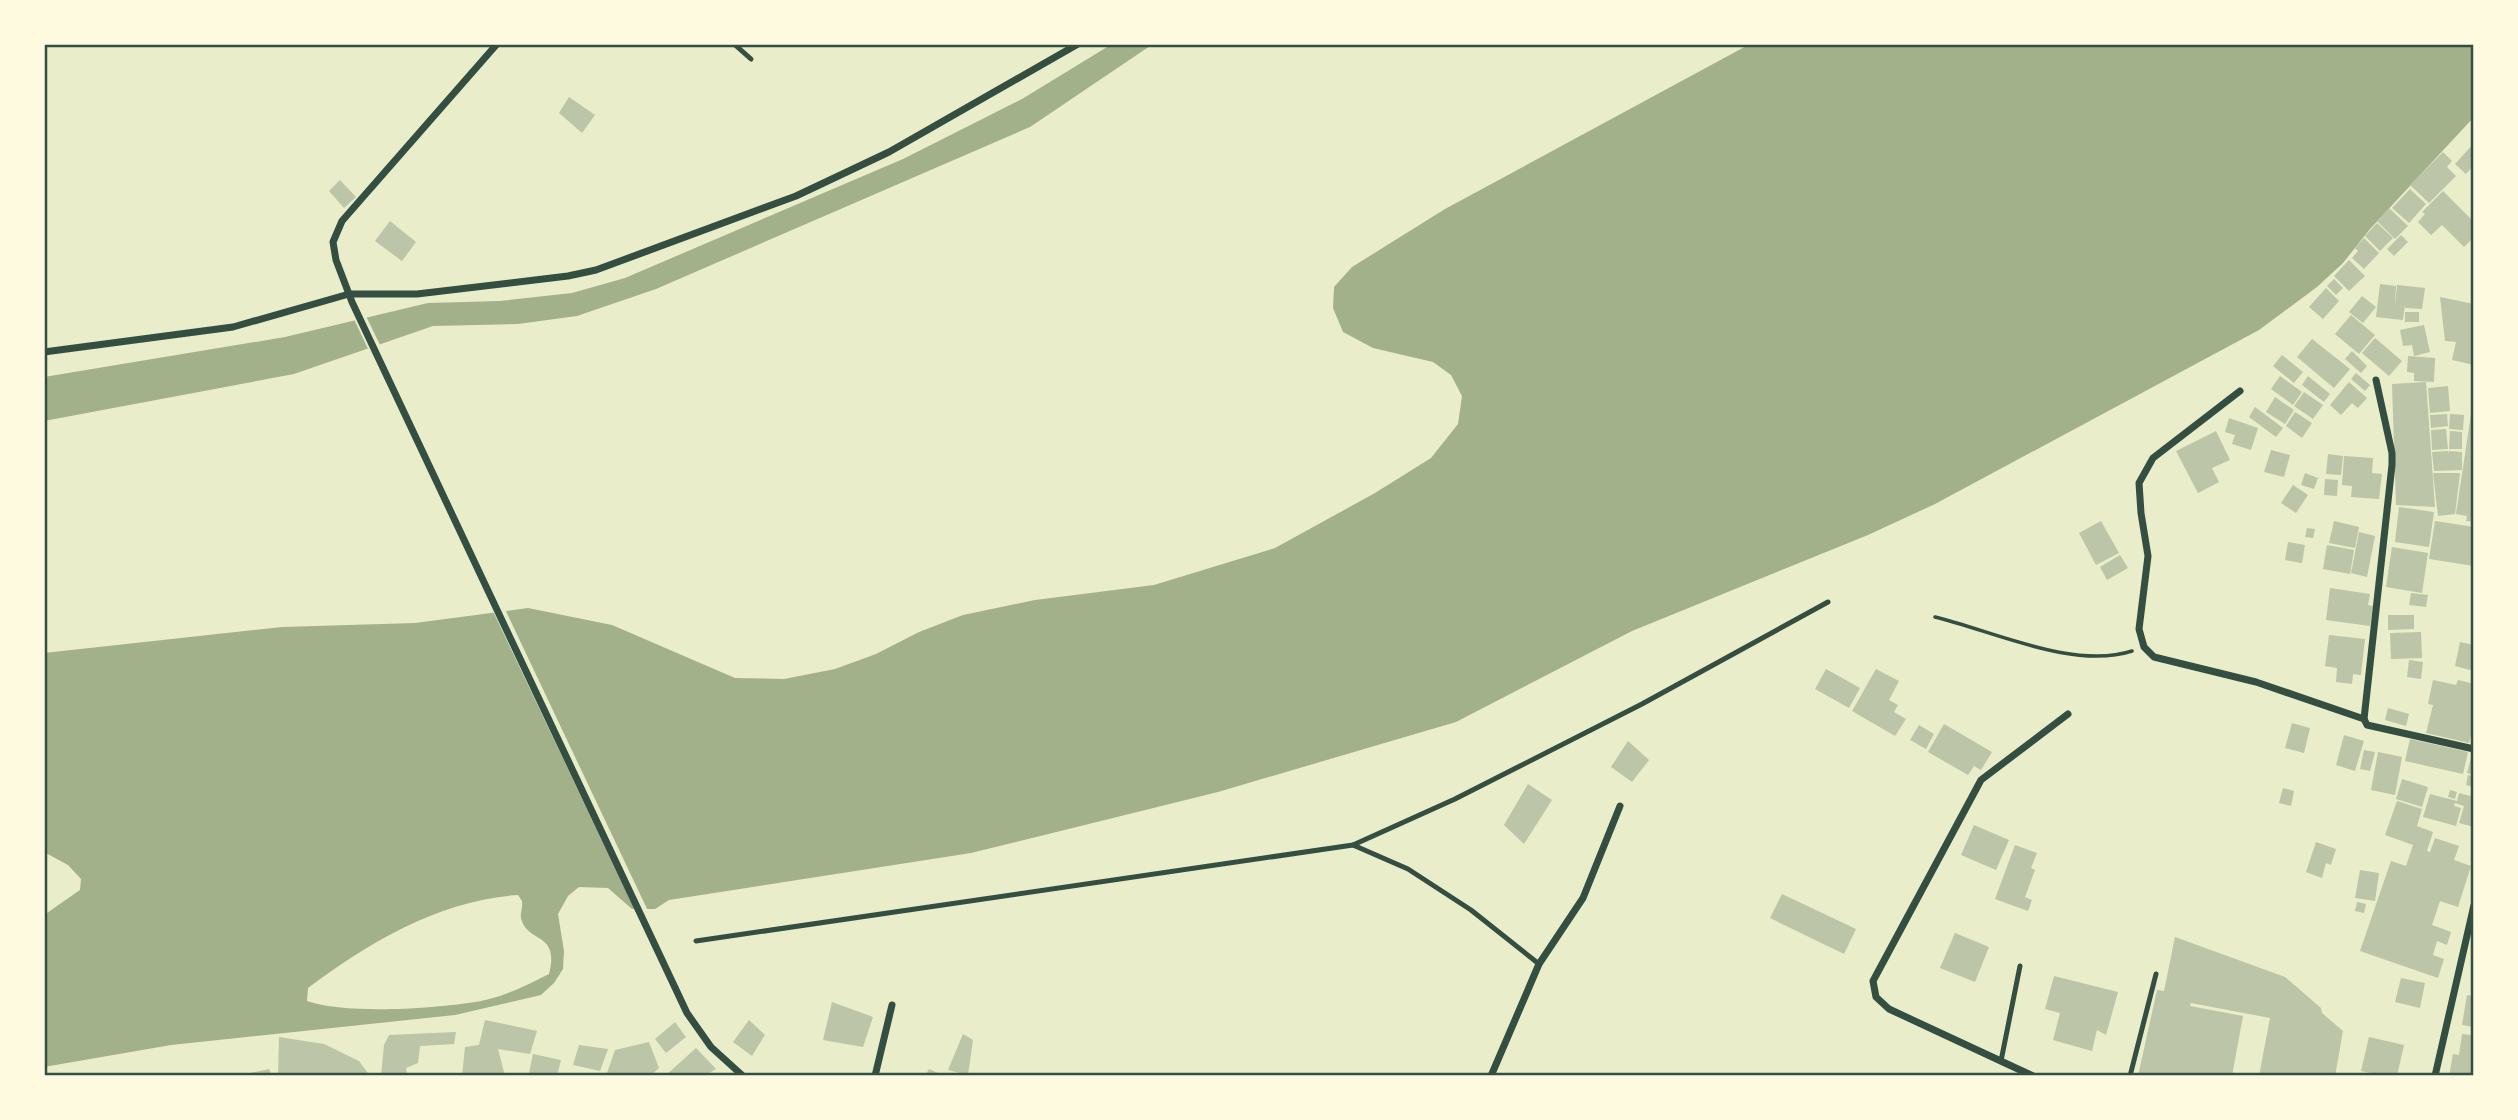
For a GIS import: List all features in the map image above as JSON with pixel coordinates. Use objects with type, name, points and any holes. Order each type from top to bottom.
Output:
[{"type":"street","points":[[497,44],[342,221],[333,242],[336,260],[351,298],[687,1013],[711,1047],[743,1076]]},
{"type":"street","points":[[44,352],[233,327],[351,298],[417,294],[568,276],[596,270],[796,196],[890,152],[1078,44]]},
{"type":"street","points":[[2376,380],[2392,464],[2364,719],[2367,725],[2474,749]]},
{"type":"street","points":[[2240,391],[2153,458],[2139,483],[2148,556],[2139,629],[2144,647],[2154,657],[2256,682],[2364,719]]},
{"type":"street","points":[[2033,1076],[1889,1009],[1876,997],[1873,981],[1981,780],[2068,713]]},
{"type":"street","points":[[1490,1076],[1539,964],[1583,898],[1620,806]]},
{"type":"street","points":[[2435,1076],[2474,905]]},
{"type":"street","points":[[875,1076],[892,1005]]},
{"type":"lane","points":[[734,44],[751,59]]},
{"type":"lane","points":[[696,941],[1353,845],[1455,799],[1642,704],[1828,602]]},
{"type":"lane","points":[[1353,845],[1408,869],[1471,910],[1539,964]]},
{"type":"lane","points":[[2001,1061],[2020,966]]},
{"type":"lane","points":[[2130,1076],[2156,974]]},
{"type":"path","points":[[1934,617],[2081,657],[2116,656],[2144,647]]},
{"type":"shaded area","points":[[1112,44],[1153,44],[1030,127],[656,289],[577,316],[518,324],[433,326],[294,374],[44,421],[44,377],[285,337],[428,303],[500,301],[572,293],[625,278],[903,159],[1022,99]]},
{"type":"shaded area","points":[[1750,44],[2474,44],[2474,117],[2370,229],[2343,263],[2317,287],[2259,330],[1935,504],[1868,535],[1632,631],[1456,722],[1218,792],[971,853],[669,900],[655,909],[632,909],[608,888],[579,887],[568,896],[558,914],[564,951],[563,969],[554,983],[541,995],[455,1015],[171,1045],[44,1067],[44,915],[80,890],[81,879],[68,865],[44,852],[44,653],[282,627],[415,623],[528,608],[612,625],[735,678],[784,679],[835,669],[876,654],[919,632],[963,615],[1035,600],[1154,585],[1275,548],[1375,493],[1431,458],[1458,424],[1462,396],[1451,375],[1433,362],[1373,348],[1343,332],[1333,308],[1334,287],[1352,267],[1445,209]],"holes":[[[518,895],[522,901],[521,916],[524,926],[547,944],[551,960],[549,974],[530,984],[489,999],[431,1007],[342,1008],[307,1001],[308,988],[356,955],[407,926],[461,905]]]},
{"type":"pier","points":[[365,314],[381,347],[369,351],[353,317]]},
{"type":"pier","points":[[504,607],[649,913],[636,912],[492,609]]},
{"type":"building","points":[[569,97],[595,115],[582,133],[559,113]]},
{"type":"building","points":[[2474,143],[2474,165],[2466,174],[2455,164]]},
{"type":"building","points":[[2443,152],[2452,161],[2447,167],[2456,176],[2429,203],[2410,185]]},
{"type":"building","points":[[340,180],[356,197],[344,208],[329,191]]},
{"type":"building","points":[[2410,189],[2426,204],[2409,223],[2392,208]]},
{"type":"building","points":[[2443,191],[2474,222],[2474,237],[2464,247],[2442,225],[2431,235],[2418,222],[2425,214],[2422,212]]},
{"type":"building","points":[[2389,208],[2408,226],[2395,239],[2377,221]]},
{"type":"building","points":[[390,221],[416,242],[402,261],[375,241]]},
{"type":"building","points":[[2377,223],[2393,238],[2380,251],[2365,236]]},
{"type":"building","points":[[2401,235],[2408,242],[2394,256],[2387,249]]},
{"type":"building","points":[[2364,238],[2379,253],[2364,269],[2352,258],[2358,251],[2355,248]]},
{"type":"building","points":[[2349,260],[2365,276],[2349,291],[2334,276]]},
{"type":"building","points":[[2334,279],[2343,288],[2336,295],[2327,286]]},
{"type":"building","points":[[2380,284],[2396,286],[2395,308],[2397,285],[2425,288],[2422,309],[2405,308],[2405,305],[2403,320],[2376,317]]},
{"type":"building","points":[[2326,288],[2339,301],[2323,319],[2309,307]]},
{"type":"building","points":[[2362,296],[2376,307],[2363,323],[2349,312]]},
{"type":"building","points":[[2440,297],[2474,304],[2474,365],[2452,360],[2456,342],[2445,341]]},
{"type":"building","points":[[2405,312],[2419,312],[2419,322],[2405,322]]},
{"type":"building","points":[[2351,315],[2375,335],[2359,354],[2335,334]]},
{"type":"building","points":[[2424,325],[2430,352],[2414,356],[2412,345],[2403,346],[2400,330]]},
{"type":"building","points":[[2375,338],[2402,361],[2389,376],[2362,353]]},
{"type":"building","points":[[2312,339],[2350,369],[2334,388],[2297,357]]},
{"type":"building","points":[[2352,351],[2367,366],[2361,373],[2345,359]]},
{"type":"building","points":[[2282,355],[2303,372],[2294,383],[2273,366]]},
{"type":"building","points":[[2408,356],[2435,358],[2434,382],[2414,381],[2414,373],[2407,372]]},
{"type":"building","points":[[2356,373],[2370,385],[2365,391],[2351,379]]},
{"type":"building","points":[[2280,376],[2302,392],[2293,405],[2271,389]]},
{"type":"building","points":[[2308,376],[2330,394],[2324,402],[2302,385]]},
{"type":"building","points":[[2349,382],[2367,398],[2358,408],[2352,403],[2341,415],[2330,405]]},
{"type":"building","points":[[2426,382],[2435,507],[2396,505],[2392,384]]},
{"type":"building","points":[[2448,386],[2450,411],[2430,413],[2428,388]]},
{"type":"building","points":[[2304,392],[2323,405],[2313,419],[2294,406]]},
{"type":"building","points":[[2275,397],[2294,410],[2285,424],[2266,412]]},
{"type":"building","points":[[2255,407],[2283,428],[2276,437],[2249,417]]},
{"type":"building","points":[[2295,412],[2312,423],[2302,438],[2286,426]]},
{"type":"building","points":[[2447,414],[2448,426],[2431,428],[2430,415]]},
{"type":"building","points":[[2450,414],[2464,415],[2463,430],[2449,429]]},
{"type":"building","points":[[2471,414],[2474,414],[2474,522],[2466,521],[2467,516],[2456,514]]},
{"type":"building","points":[[2229,418],[2258,428],[2251,450],[2232,444],[2235,435],[2225,432]]},
{"type":"building","points":[[2446,429],[2448,449],[2432,450],[2431,430]]},
{"type":"building","points":[[2216,431],[2230,460],[2212,468],[2219,482],[2198,493],[2176,451]]},
{"type":"building","points":[[2450,431],[2462,432],[2462,449],[2449,449]]},
{"type":"building","points":[[2271,450],[2290,455],[2284,477],[2264,472]]},
{"type":"building","points":[[2448,451],[2449,454],[2449,451],[2462,452],[2462,470],[2434,471],[2432,452]]},
{"type":"building","points":[[2328,454],[2343,456],[2341,475],[2326,474]]},
{"type":"building","points":[[2344,456],[2373,458],[2372,473],[2382,474],[2379,499],[2351,497],[2352,486],[2342,485]]},
{"type":"building","points":[[2305,473],[2318,478],[2314,489],[2301,485]]},
{"type":"building","points":[[2433,473],[2460,473],[2455,514],[2438,516]]},
{"type":"building","points":[[2325,479],[2338,480],[2337,496],[2324,495]]},
{"type":"building","points":[[2293,485],[2308,495],[2296,513],[2281,503]]},
{"type":"building","points":[[2399,507],[2434,512],[2429,547],[2395,542]]},
{"type":"building","points":[[2101,521],[2119,553],[2096,565],[2079,533]]},
{"type":"building","points":[[2334,521],[2359,527],[2355,548],[2329,543]]},
{"type":"building","points":[[2435,521],[2474,527],[2474,566],[2429,559]]},
{"type":"building","points":[[2307,528],[2315,529],[2313,538],[2305,537]]},
{"type":"building","points":[[2359,532],[2375,536],[2367,577],[2351,573]]},
{"type":"building","points":[[2288,542],[2305,545],[2302,563],[2285,560]]},
{"type":"building","points":[[2327,545],[2354,550],[2350,574],[2323,569]]},
{"type":"building","points":[[2392,547],[2428,553],[2422,593],[2386,587]]},
{"type":"building","points":[[2120,555],[2128,568],[2107,580],[2100,567]]},
{"type":"building","points":[[2330,588],[2370,594],[2368,605],[2373,606],[2370,626],[2326,620]]},
{"type":"building","points":[[2411,593],[2428,595],[2426,607],[2409,605]]},
{"type":"building","points":[[2388,615],[2414,615],[2414,629],[2388,630]]},
{"type":"building","points":[[2421,632],[2422,658],[2391,659],[2390,633]]},
{"type":"building","points":[[2329,635],[2365,639],[2361,675],[2353,674],[2352,684],[2336,682],[2337,668],[2325,666]]},
{"type":"building","points":[[2460,642],[2474,645],[2474,671],[2455,666]]},
{"type":"building","points":[[2409,660],[2423,662],[2421,679],[2407,677]]},
{"type":"building","points":[[1826,669],[1860,688],[1849,708],[1815,689]]},
{"type":"building","points":[[1876,669],[1899,681],[1889,700],[1898,705],[1894,712],[1906,719],[1895,736],[1852,711]]},
{"type":"building","points":[[2433,680],[2456,685],[2458,680],[2474,684],[2474,722],[2469,743],[2426,733],[2433,705],[2428,704]]},
{"type":"building","points":[[2388,708],[2409,714],[2406,726],[2385,720]]},
{"type":"building","points":[[2292,723],[2310,728],[2304,753],[2285,748]]},
{"type":"building","points":[[1944,724],[1992,752],[1981,770],[1974,766],[1968,775],[1928,752]]},
{"type":"building","points":[[1919,725],[1934,734],[1926,749],[1910,740]]},
{"type":"building","points":[[2344,735],[2364,741],[2355,771],[2336,765]]},
{"type":"building","points":[[2410,739],[2468,752],[2463,774],[2405,761]]},
{"type":"building","points":[[1628,741],[1649,760],[1632,782],[1611,767]]},
{"type":"building","points":[[2364,750],[2375,752],[2370,771],[2360,769]]},
{"type":"building","points":[[2378,752],[2402,757],[2395,795],[2371,790]]},
{"type":"building","points":[[2472,754],[2474,755],[2474,775],[2467,773]]},
{"type":"building","points":[[2468,775],[2474,777],[2474,787],[2466,785]]},
{"type":"building","points":[[2402,779],[2428,787],[2422,807],[2396,799]]},
{"type":"building","points":[[1528,784],[1552,800],[1524,844],[1504,825]]},
{"type":"building","points":[[2283,788],[2294,791],[2291,806],[2279,803]]},
{"type":"building","points":[[2450,790],[2457,792],[2455,799],[2448,797]]},
{"type":"building","points":[[2459,793],[2474,797],[2474,827],[2459,823],[2464,806],[2455,803],[2454,806],[2461,808],[2456,826],[2423,817],[2430,794],[2457,801]]},
{"type":"building","points":[[2397,801],[2422,809],[2417,826],[2433,832],[2427,851],[2430,852],[2435,838],[2459,846],[2454,860],[2471,866],[2458,907],[2440,901],[2432,925],[2451,932],[2447,945],[2437,941],[2433,955],[2444,959],[2438,978],[2360,951],[2391,861],[2406,866],[2413,845],[2385,835]]},
{"type":"building","points":[[1974,825],[2009,840],[1996,870],[1961,855]]},
{"type":"building","points":[[2316,842],[2336,849],[2331,865],[2326,863],[2322,878],[2306,872]]},
{"type":"building","points":[[2015,845],[2037,853],[2031,868],[2035,870],[2025,897],[2032,900],[2028,911],[1995,899]]},
{"type":"building","points":[[2360,870],[2379,873],[2375,901],[2355,898]]},
{"type":"building","points":[[1782,894],[1856,929],[1844,954],[1770,918]]},
{"type":"building","points":[[2357,902],[2366,904],[2364,913],[2355,911]]},
{"type":"building","points":[[1955,933],[1989,947],[1975,982],[1940,968]]},
{"type":"building","points":[[2175,937],[2285,977],[2321,1008],[2322,1013],[2343,1031],[2335,1076],[2259,1076],[2270,1018],[2191,1003],[2190,1006],[2243,1016],[2232,1076],[2138,1076],[2157,990],[2164,991]]},
{"type":"building","points":[[2054,976],[2118,992],[2106,1035],[2097,1030],[2092,1051],[2053,1040],[2060,1013],[2045,1009]]},
{"type":"building","points":[[2401,978],[2425,983],[2420,1008],[2395,1002]]},
{"type":"building","points":[[2467,995],[2474,996],[2474,1076],[2449,1076],[2453,1054],[2459,1055],[2462,1034],[2471,1035],[2473,1027],[2462,1025]]},
{"type":"building","points":[[832,1002],[873,1017],[863,1047],[823,1040]]},
{"type":"building","points":[[485,1020],[537,1031],[530,1054],[498,1049],[505,1076],[462,1076],[465,1047],[479,1045]]},
{"type":"building","points":[[749,1020],[765,1035],[752,1056],[733,1042]]},
{"type":"building","points":[[675,1022],[686,1037],[666,1053],[655,1039]]},
{"type":"building","points":[[456,1032],[454,1044],[420,1046],[418,1063],[406,1068],[407,1075],[381,1076],[384,1045],[389,1035]]},
{"type":"building","points":[[963,1034],[973,1040],[968,1075],[948,1070]]},
{"type":"building","points":[[279,1037],[324,1044],[359,1061],[370,1076],[278,1076]]},
{"type":"building","points":[[2369,1037],[2404,1045],[2397,1076],[2361,1071]]},
{"type":"building","points":[[649,1042],[659,1068],[650,1076],[606,1076],[615,1050]]},
{"type":"building","points":[[579,1045],[608,1049],[600,1071],[573,1065]]},
{"type":"building","points":[[696,1048],[716,1069],[704,1076],[665,1076]]},
{"type":"building","points":[[533,1054],[561,1060],[557,1076],[529,1073]]},
{"type":"building","points":[[269,1069],[272,1076],[241,1075]]},
{"type":"building","points":[[929,1069],[945,1076],[925,1076]]}]
